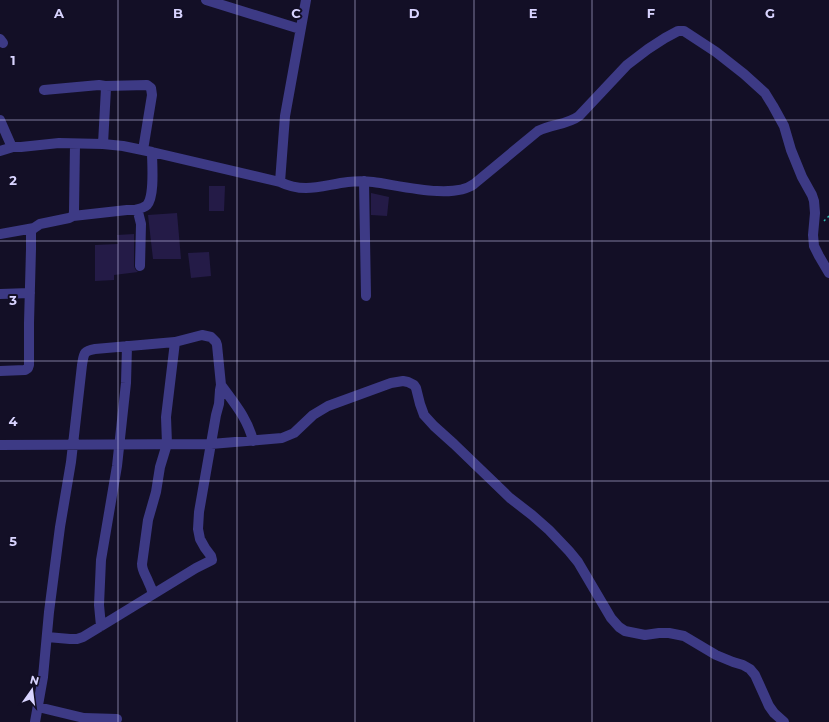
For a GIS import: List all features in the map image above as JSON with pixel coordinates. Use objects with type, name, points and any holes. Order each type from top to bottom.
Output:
[{"type":"street","points":[[206,0],[300,29]]},
{"type":"street","points":[[280,182],[284,121],[306,0]]},
{"type":"street","points":[[0,151],[13,147],[59,144],[103,144],[147,151],[280,182],[288,186],[299,188],[312,188],[364,181],[429,191],[460,190],[471,186],[538,131],[573,120],[580,116],[621,70],[632,60],[664,38],[684,31],[716,52],[744,74],[765,93],[773,106],[784,126],[791,150],[802,177],[812,195],[815,213],[813,236],[814,246],[829,273]]},
{"type":"street","points":[[0,234],[34,228],[40,224],[73,216],[135,210],[147,205],[150,199],[152,183],[147,151],[152,95],[151,88],[147,85],[99,85],[44,90]]},
{"type":"street","points":[[103,144],[105,86]]},
{"type":"street","points":[[0,120],[13,147]]},
{"type":"street","points":[[73,216],[75,144]]},
{"type":"street","points":[[364,181],[366,296]]},
{"type":"street","points":[[135,210],[138,212],[141,224],[140,266]]},
{"type":"street","points":[[0,371],[25,370],[29,365],[31,231],[34,228]]},
{"type":"street","points":[[0,294],[30,293]]},
{"type":"street","points":[[35,722],[59,535],[73,445],[84,353],[95,349],[175,342],[202,335],[208,336],[214,340],[217,345],[221,385],[219,404],[199,512],[198,529],[200,539],[212,559],[83,636],[76,639],[47,637]]},
{"type":"street","points":[[153,594],[144,574],[142,564],[148,520],[156,492],[166,444],[166,417],[175,342]]},
{"type":"street","points":[[101,626],[99,605],[101,560],[117,466],[126,383],[127,346]]},
{"type":"street","points":[[0,445],[211,444],[282,438],[294,433],[313,415],[346,398],[391,383],[403,381],[412,384],[418,391],[420,404],[424,415],[434,426],[510,498],[549,530],[569,551],[578,562],[607,611],[619,627],[625,631],[644,635],[669,633],[684,636],[716,655],[750,669],[755,675],[769,706],[784,722]]},
{"type":"street","points":[[221,385],[243,415],[253,440]]},
{"type":"street","points":[[38,707],[84,718],[117,719]]},
{"type":"building","points":[[209,186],[225,186],[224,211],[209,211]]},
{"type":"building","points":[[371,193],[389,197],[387,216],[371,215]]},
{"type":"building","points":[[177,213],[181,259],[153,259],[148,215]]},
{"type":"building","points":[[134,234],[134,266],[138,272],[114,275],[114,280],[95,281],[95,245],[118,244],[117,235]]},
{"type":"building","points":[[209,252],[211,276],[191,278],[188,253]]}]
